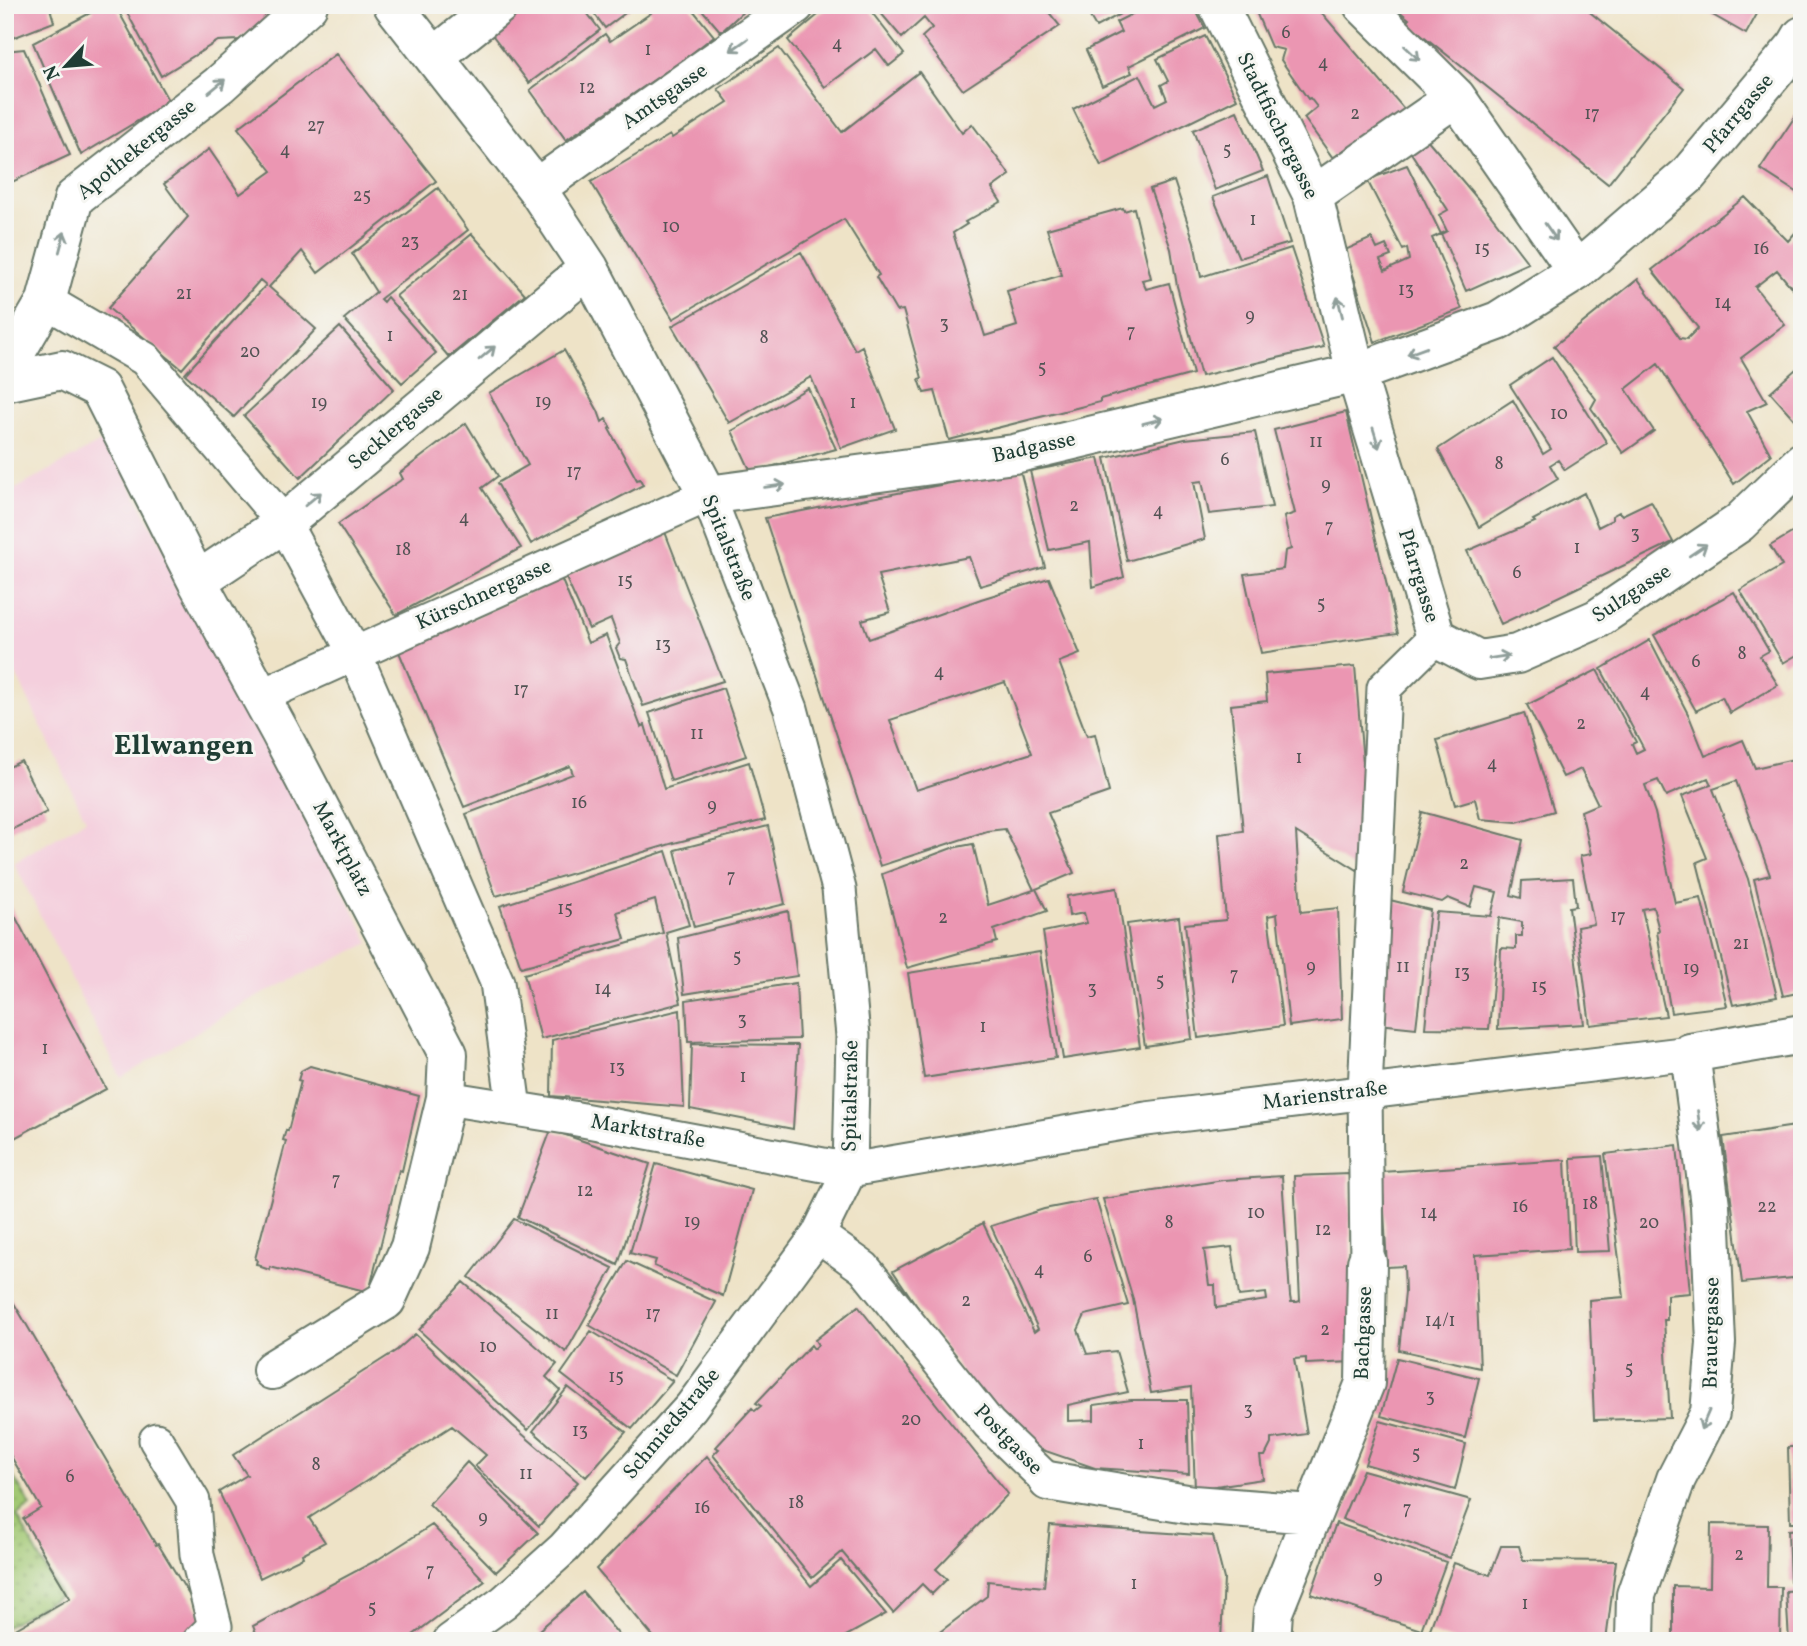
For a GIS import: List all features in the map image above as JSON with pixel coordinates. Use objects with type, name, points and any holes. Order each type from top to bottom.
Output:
[{"type":"street","name":"Apothekergasse","points":[[5,371],[46,301],[74,198],[219,85],[308,5]]},
{"type":"street","name":"Spitalstraße","points":[[393,5],[536,188],[589,268],[708,495],[791,709],[839,889],[853,1036],[850,1170]]},
{"type":"street","points":[[434,57],[499,5]]},
{"type":"street","name":"Amtsgasse","points":[[536,188],[795,5]]},
{"type":"street","name":"Stadtfischergasse","points":[[1218,5],[1313,196],[1356,373]]},
{"type":"street","points":[[1363,5],[1456,97],[1577,271]]},
{"type":"street","name":"Pfarrgasse","points":[[1365,1091],[1384,688],[1436,637],[1356,373],[1498,321],[1577,271],[1687,176],[1802,36]]},
{"type":"street","points":[[1313,196],[1456,97]]},
{"type":"street","name":"Secklergasse","points":[[197,581],[284,523],[589,268]]},
{"type":"street","points":[[46,301],[145,359],[284,523],[354,652],[497,982],[514,1108]]},
{"type":"street","name":"Marktplatz","points":[[5,382],[62,370],[100,390],[197,581],[261,696],[448,1054],[446,1098],[410,1247],[386,1300],[272,1370]]},
{"type":"street","name":"Badgasse","points":[[708,495],[1014,454],[1356,373]]},
{"type":"street","name":"Sulzgasse","points":[[1436,637],[1479,660],[1517,654],[1597,619],[1739,523],[1802,462]]},
{"type":"street","name":"Kürschnergasse","points":[[261,696],[708,495]]},
{"type":"street","name":"Marienstraße","points":[[850,1170],[1146,1119],[1690,1053],[1802,1034]]},
{"type":"street","name":"Brauergasse","points":[[1635,1641],[1636,1595],[1676,1479],[1710,1413],[1716,1343],[1710,1205],[1690,1053]]},
{"type":"street","name":"Bachgasse","points":[[1271,1641],[1273,1612],[1365,1383],[1365,1091]]},
{"type":"street","name":"Marktstraße","points":[[446,1098],[850,1170]]},
{"type":"street","name":"Schmiedstraße","points":[[450,1641],[504,1602],[564,1548],[691,1406],[818,1235],[850,1170]]},
{"type":"street","name":"Postgasse","points":[[818,1235],[864,1268],[989,1424],[1048,1481],[1193,1505],[1312,1514]]},
{"type":"street","points":[[156,1440],[193,1501],[197,1555],[215,1626],[200,1641]]},
{"type":"shaded area","points":[[106,439],[370,943],[248,1001],[121,1078],[14,863],[86,820],[5,651],[5,495]]},
{"type":"green space","points":[[5,1463],[31,1506],[17,1516],[60,1595],[5,1627]]},
{"type":"building","points":[[5,5],[49,5],[54,22],[5,41]]},
{"type":"building","points":[[91,5],[115,5],[169,102],[81,155],[33,43],[94,11]]},
{"type":"building","points":[[123,5],[289,5],[239,40],[218,41],[161,76]]},
{"type":"building","points":[[526,5],[581,5],[600,30],[529,83],[490,32]]},
{"type":"building","points":[[588,5],[636,5],[605,28]]},
{"type":"building","points":[[689,5],[714,36],[566,140],[530,90],[605,34],[610,41],[651,13],[647,7]]},
{"type":"building","points":[[698,5],[745,5],[747,8],[721,32]]},
{"type":"building","points":[[830,5],[866,5],[904,54],[889,66],[876,49],[825,87],[788,40]]},
{"type":"building","points":[[874,5],[944,5],[950,13],[958,5],[1043,5],[1060,26],[963,90],[922,37],[932,28],[924,18],[902,38]]},
{"type":"building","points":[[1083,5],[1137,5],[1096,27]]},
{"type":"building","points":[[1150,5],[1193,5],[1205,28],[1129,66],[1132,73],[1102,86],[1086,50],[1121,32],[1116,22]]},
{"type":"building","points":[[1253,5],[1315,5],[1406,111],[1351,154],[1347,148],[1333,158],[1304,118],[1317,107],[1308,99],[1281,60],[1284,50],[1271,47]]},
{"type":"building","points":[[1392,5],[1581,5],[1684,88],[1608,184],[1406,22],[1409,19]]},
{"type":"building","points":[[1695,5],[1762,5],[1746,34]]},
{"type":"building","points":[[1205,36],[1237,99],[1101,166],[1073,109],[1140,75],[1155,105],[1167,99],[1161,85],[1168,81],[1157,59]]},
{"type":"building","points":[[779,48],[842,132],[919,72],[962,133],[972,124],[1010,175],[992,188],[1001,202],[965,222],[967,224],[953,233],[985,336],[1017,326],[1007,291],[1062,275],[1047,229],[1123,208],[1124,211],[1134,208],[1151,278],[1142,280],[1146,289],[1169,283],[1193,374],[1100,399],[1100,402],[949,440],[935,391],[924,393],[919,379],[922,378],[903,310],[896,311],[876,277],[879,275],[844,219],[673,319],[591,182],[670,135],[672,138],[728,102],[718,89]]},
{"type":"building","points":[[24,49],[70,155],[12,182],[5,166],[5,51]]},
{"type":"building","points":[[336,54],[436,181],[318,273],[302,251],[269,287],[316,329],[234,417],[185,374],[266,285],[260,280],[182,369],[108,308],[188,217],[164,184],[209,149],[240,194],[272,171],[238,128]]},
{"type":"building","points":[[1802,106],[1802,196],[1760,169]]},
{"type":"building","points":[[1237,111],[1263,171],[1215,190],[1193,130]]},
{"type":"building","points":[[1426,138],[1528,263],[1466,291],[1441,234],[1447,231],[1439,215],[1448,210],[1408,148]]},
{"type":"building","points":[[1407,165],[1441,234],[1432,238],[1462,309],[1375,342],[1345,250],[1372,238],[1377,249],[1386,245],[1391,256],[1380,260],[1385,271],[1409,260],[1407,248],[1403,250],[1367,180]]},
{"type":"building","points":[[1268,176],[1290,243],[1239,258],[1213,197]]},
{"type":"building","points":[[1174,181],[1194,242],[1201,277],[1291,248],[1324,347],[1201,376],[1177,286],[1171,249],[1150,189]]},
{"type":"building","points":[[438,188],[468,230],[380,299],[383,302],[387,297],[436,353],[402,383],[344,319],[376,292],[352,254]]},
{"type":"building","points":[[1745,197],[1788,241],[1802,225],[1802,300],[1777,270],[1755,287],[1785,325],[1741,358],[1767,402],[1747,411],[1771,455],[1734,484],[1658,364],[1626,389],[1654,431],[1623,453],[1591,408],[1596,399],[1554,346],[1638,279],[1680,338],[1687,339],[1698,328],[1652,270]]},
{"type":"building","points":[[472,234],[525,294],[449,357],[396,296]]},
{"type":"building","points":[[801,252],[855,350],[862,346],[895,429],[841,448],[811,377],[729,423],[672,326]]},
{"type":"building","points":[[340,327],[394,389],[300,478],[244,416]]},
{"type":"building","points":[[564,350],[602,422],[606,419],[637,480],[640,479],[643,485],[531,544],[497,483],[528,465],[489,393]]},
{"type":"building","points":[[1552,357],[1607,443],[1565,470],[1558,460],[1550,465],[1558,479],[1479,527],[1438,449],[1513,400],[1543,454],[1551,449],[1510,385]]},
{"type":"building","points":[[1796,369],[1802,375],[1802,428],[1770,392]]},
{"type":"building","points":[[808,388],[836,449],[751,472],[732,431]]},
{"type":"building","points":[[1346,412],[1398,633],[1261,653],[1244,574],[1283,569],[1285,551],[1291,549],[1284,517],[1295,513],[1274,430]]},
{"type":"building","points":[[466,423],[498,476],[482,488],[521,548],[396,615],[338,524],[403,479],[400,473]]},
{"type":"building","points":[[1255,432],[1272,507],[1209,514],[1202,481],[1194,482],[1205,539],[1127,561],[1105,458],[1185,439]]},
{"type":"building","points":[[1099,458],[1124,577],[1093,587],[1090,542],[1049,550],[1030,471]]},
{"type":"building","points":[[1020,470],[1045,567],[980,586],[969,557],[878,575],[890,612],[862,620],[869,639],[1049,578],[1080,654],[1059,662],[1087,736],[1095,734],[1109,792],[1048,813],[1074,873],[1036,889],[1047,911],[994,930],[997,942],[907,968],[882,874],[952,848],[973,844],[988,905],[1034,890],[1005,829],[987,831],[880,866],[765,518]],"holes":[[[1005,682],[1032,753],[916,790],[890,720]]]},
{"type":"building","points":[[1584,493],[1598,527],[1612,520],[1612,516],[1619,512],[1622,515],[1651,501],[1673,542],[1501,624],[1467,551],[1535,522],[1533,520]]},
{"type":"building","points":[[1802,527],[1802,640],[1797,643],[1802,652],[1783,663],[1740,590],[1782,566],[1770,546]]},
{"type":"building","points":[[665,532],[723,681],[643,706],[626,659],[620,658],[616,648],[620,643],[611,619],[589,629],[565,576]]},
{"type":"building","points":[[561,578],[588,643],[606,635],[641,727],[645,725],[664,789],[749,762],[765,820],[674,843],[496,896],[466,814],[573,774],[570,766],[464,807],[399,652]]},
{"type":"building","points":[[1734,592],[1769,651],[1760,656],[1778,685],[1730,713],[1722,697],[1696,711],[1654,635]]},
{"type":"building","points":[[1650,640],[1689,716],[1705,756],[1743,740],[1755,768],[1802,757],[1802,866],[1798,866],[1802,881],[1802,992],[1783,996],[1754,879],[1770,875],[1736,781],[1713,789],[1748,879],[1777,997],[1733,1005],[1697,862],[1707,858],[1682,796],[1711,785],[1708,778],[1666,796],[1658,780],[1645,785],[1655,813],[1675,903],[1701,898],[1727,1006],[1671,1013],[1653,907],[1642,909],[1666,1016],[1590,1025],[1577,927],[1594,924],[1580,856],[1591,854],[1581,811],[1598,804],[1581,769],[1563,777],[1527,705],[1597,670],[1636,742],[1632,744],[1636,753],[1644,749],[1601,669]]},
{"type":"building","points":[[1355,666],[1367,811],[1359,871],[1296,832],[1301,912],[1338,908],[1342,1019],[1289,1026],[1277,914],[1268,916],[1283,1026],[1198,1038],[1185,924],[1226,920],[1219,834],[1243,831],[1231,705],[1267,701],[1265,674]]},
{"type":"building","points":[[723,688],[746,756],[671,781],[649,713]]},
{"type":"building","points":[[1524,713],[1554,811],[1517,822],[1480,819],[1475,799],[1455,805],[1437,740]]},
{"type":"building","points":[[21,761],[47,812],[5,833],[5,769]]},
{"type":"building","points":[[1422,812],[1523,840],[1511,895],[1521,898],[1522,881],[1573,878],[1576,906],[1569,907],[1584,1024],[1498,1029],[1501,948],[1516,949],[1516,936],[1522,936],[1522,922],[1499,918],[1489,1029],[1425,1028],[1436,912],[1491,916],[1497,892],[1476,887],[1470,907],[1448,898],[1442,902],[1403,892]]},
{"type":"building","points":[[768,826],[785,904],[694,927],[675,850]]},
{"type":"building","points":[[666,851],[689,925],[666,932],[681,1003],[541,1039],[524,974],[663,933],[655,900],[617,912],[625,939],[521,967],[500,906]]},
{"type":"building","points":[[1117,888],[1140,1047],[1063,1059],[1043,932],[1087,923],[1084,913],[1069,916],[1067,896]]},
{"type":"building","points":[[5,897],[106,1089],[5,1143]]},
{"type":"building","points":[[1390,900],[1430,910],[1416,1028],[1379,1024]]},
{"type":"building","points":[[788,911],[797,976],[684,994],[678,938]]},
{"type":"building","points":[[1179,917],[1192,1039],[1145,1046],[1127,924]]},
{"type":"building","points":[[1040,952],[1056,1058],[924,1078],[908,973]]},
{"type":"building","points":[[796,983],[799,1039],[688,1042],[686,1000]]},
{"type":"building","points":[[680,1010],[684,1107],[551,1096],[552,1040]]},
{"type":"building","points":[[692,1044],[798,1045],[793,1129],[690,1109]]},
{"type":"building","points":[[310,1066],[419,1096],[369,1292],[270,1267],[270,1270],[256,1264],[255,1259],[286,1141],[283,1140],[286,1130],[288,1131],[301,1081],[298,1080],[301,1071]]},
{"type":"building","points":[[1802,1125],[1802,1277],[1742,1283],[1723,1137]]},
{"type":"building","points":[[551,1130],[650,1164],[618,1265],[518,1217]]},
{"type":"building","points":[[1677,1145],[1690,1293],[1667,1295],[1667,1320],[1664,1320],[1670,1418],[1594,1420],[1589,1300],[1624,1297],[1605,1154]]},
{"type":"building","points":[[1602,1156],[1610,1251],[1575,1252],[1571,1158]]},
{"type":"building","points":[[1565,1160],[1569,1249],[1475,1255],[1480,1368],[1399,1350],[1405,1292],[1404,1266],[1387,1267],[1382,1172]]},
{"type":"building","points":[[656,1164],[752,1190],[723,1296],[654,1266],[656,1260],[630,1253]]},
{"type":"building","points":[[1349,1174],[1353,1362],[1306,1364],[1306,1358],[1294,1359],[1307,1434],[1271,1439],[1265,1456],[1260,1456],[1263,1479],[1195,1489],[1191,1387],[1151,1393],[1133,1299],[1103,1199],[1223,1180],[1282,1176],[1290,1296],[1291,1302],[1297,1302],[1300,1301],[1294,1176]],"holes":[[[1232,1247],[1239,1296],[1266,1293],[1267,1300],[1216,1308],[1215,1285],[1209,1285],[1204,1250]]]},
{"type":"building","points":[[1096,1199],[1128,1305],[1085,1315],[1078,1330],[1087,1354],[1116,1351],[1128,1392],[1068,1405],[1068,1421],[1094,1420],[1094,1405],[1131,1400],[1187,1400],[1189,1474],[1095,1468],[1028,1445],[980,1399],[893,1271],[983,1223],[1034,1332],[1038,1329],[991,1226],[1044,1209]]},
{"type":"building","points":[[514,1219],[613,1268],[566,1352],[469,1277]]},
{"type":"building","points":[[627,1261],[716,1302],[676,1375],[589,1325]]},
{"type":"building","points":[[463,1282],[557,1364],[546,1377],[560,1390],[528,1430],[419,1330]]},
{"type":"building","points":[[5,1288],[156,1545],[158,1544],[205,1621],[171,1641],[5,1641],[5,1635],[70,1598],[23,1519],[41,1508],[5,1446]]},
{"type":"building","points":[[858,1306],[1008,1494],[936,1569],[947,1579],[932,1594],[922,1584],[893,1613],[842,1552],[812,1578],[713,1455],[719,1449],[716,1447],[752,1408],[755,1411],[761,1406],[756,1403],[811,1345],[814,1349],[818,1345],[815,1340]]},
{"type":"building","points":[[591,1331],[673,1381],[632,1429],[561,1374]]},
{"type":"building","points":[[415,1334],[513,1426],[578,1482],[539,1526],[475,1466],[486,1455],[452,1426],[309,1518],[325,1542],[302,1554],[303,1557],[260,1578],[219,1492],[247,1475],[233,1455],[397,1350]]},
{"type":"building","points":[[1397,1358],[1479,1378],[1465,1438],[1381,1416]]},
{"type":"building","points":[[568,1387],[626,1432],[586,1477],[533,1431]]},
{"type":"building","points":[[1380,1421],[1466,1444],[1455,1490],[1365,1464]]},
{"type":"building","points":[[1788,1447],[1802,1447],[1802,1523],[1790,1523]]},
{"type":"building","points":[[707,1456],[811,1586],[841,1560],[886,1614],[837,1641],[657,1641],[596,1569]]},
{"type":"building","points":[[467,1462],[538,1533],[496,1572],[429,1504]]},
{"type":"building","points":[[1363,1470],[1471,1500],[1449,1558],[1342,1519]]},
{"type":"building","points":[[1336,1523],[1446,1562],[1421,1630],[1311,1594]]},
{"type":"building","points":[[1711,1524],[1768,1525],[1767,1587],[1781,1587],[1780,1641],[1673,1641],[1673,1586],[1710,1587]]},
{"type":"building","points":[[432,1525],[485,1581],[405,1641],[259,1641],[253,1626],[377,1560]]},
{"type":"building","points":[[1050,1525],[1213,1536],[1224,1579],[1221,1641],[928,1641],[987,1596],[988,1581],[1044,1587]]},
{"type":"building","points":[[1802,1529],[1802,1582],[1790,1582],[1788,1530]]},
{"type":"building","points":[[1501,1546],[1519,1546],[1523,1560],[1616,1561],[1606,1641],[1454,1641],[1429,1632],[1454,1563],[1490,1575]]},
{"type":"building","points":[[1802,1590],[1802,1639],[1789,1641],[1786,1591]]},
{"type":"building","points":[[583,1592],[624,1641],[546,1641],[538,1631]]},
{"type":"district","name":"Ellwangen","points":[[184,746]]}]
